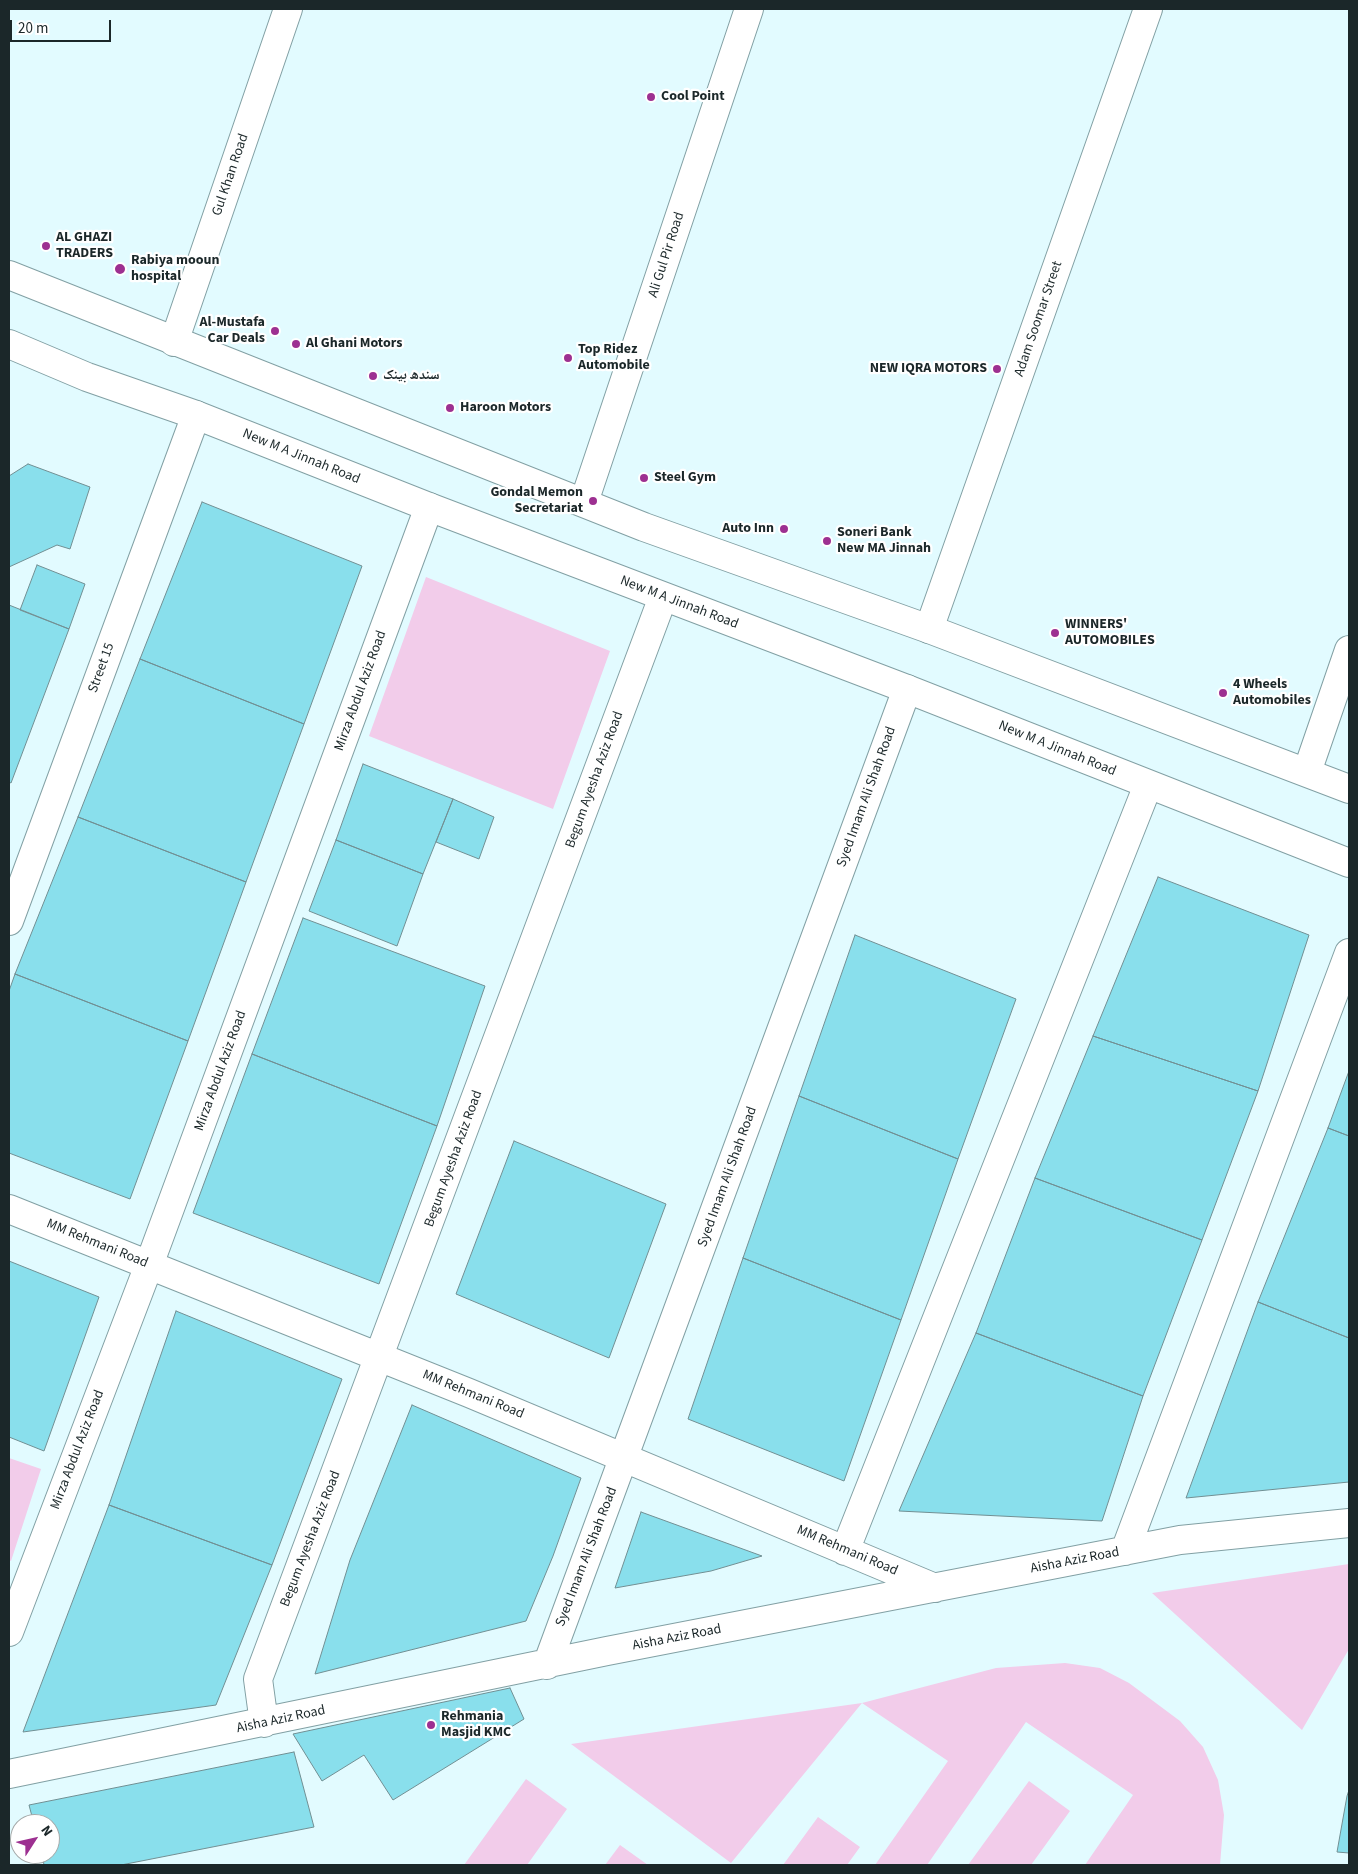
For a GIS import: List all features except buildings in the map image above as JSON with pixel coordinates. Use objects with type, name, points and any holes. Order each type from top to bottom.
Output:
[{"type":"street","name":"Gul Khan Road","points":[[174,342],[288,9]]},
{"type":"street","name":"Ali Gul Pir Road","points":[[584,502],[749,9]]},
{"type":"street","name":"Adam Soomar Street","points":[[929,629],[1148,9]]},
{"type":"street","points":[[9,276],[644,527],[929,629],[1349,789]]},
{"type":"street","name":"New M A Jinnah Road","points":[[9,344],[87,377],[196,415],[429,508],[907,689],[1349,863]]},
{"type":"street","name":"Street 15","points":[[9,921],[196,415]]},
{"type":"street","name":"Mirza Abdul Aziz Road","points":[[9,1632],[149,1265],[429,508]]},
{"type":"street","name":"Begum Ayesha Aziz Road","points":[[264,1723],[258,1679],[663,597]]},
{"type":"street","points":[[1308,772],[1349,650]]},
{"type":"street","name":"Syed Imam Ali Shah Road","points":[[546,1664],[625,1458],[907,689]]},
{"type":"street","points":[[845,1551],[1148,785]]},
{"type":"street","points":[[1124,1551],[1349,953]]},
{"type":"street","name":"MM Rehmani Road","points":[[9,1209],[380,1357],[934,1588]]},
{"type":"street","name":"Aisha Aziz Road","points":[[9,1774],[546,1664],[1180,1540],[1349,1523]]},
{"type":"shaded area","points":[[426,577],[610,651],[553,809],[369,736]]},
{"type":"shaded area","points":[[9,1458],[41,1469],[11,1561],[9,1560]]},
{"type":"shaded area","points":[[1349,1564],[1349,1649],[1302,1730],[1152,1593]]},
{"type":"shaded area","points":[[1065,1663],[1100,1668],[1129,1683],[1180,1721],[1203,1747],[1218,1780],[1224,1815],[1220,1865],[1085,1865],[1133,1795],[1026,1722],[927,1865],[875,1865],[948,1761],[862,1703],[996,1668]]},
{"type":"shaded area","points":[[862,1703],[731,1863],[571,1744]]},
{"type":"shaded area","points":[[526,1779],[567,1809],[527,1865],[464,1865]]},
{"type":"shaded area","points":[[1029,1781],[1070,1811],[1031,1865],[968,1865]]},
{"type":"shaded area","points":[[818,1817],[860,1847],[847,1865],[783,1865]]},
{"type":"shaded area","points":[[620,1845],[648,1865],[605,1865]]},
{"type":"place","name":"Cool Point","points":[[651,97]]},
{"type":"place","name":"AL GHAZI TRADERS","points":[[46,246]]},
{"type":"place","name":"Rabiya mooun hospital","points":[[120,269]]},
{"type":"place","name":"Al-Mustafa Car Deals","points":[[275,331]]},
{"type":"place","name":"Al Ghani Motors","points":[[296,344]]},
{"type":"place","name":"Top Ridez Automobile","points":[[568,358]]},
{"type":"place","name":"NEW IQRA MOTORS","points":[[997,369]]},
{"type":"place","name":"سندھ بینک","points":[[373,376]]},
{"type":"place","name":"Haroon Motors","points":[[450,408]]},
{"type":"place","name":"Steel Gym","points":[[644,478]]},
{"type":"place","name":"Gondal Memon Secretariat","points":[[593,501]]},
{"type":"place","name":"Auto Inn","points":[[784,529]]},
{"type":"place","name":"Soneri Bank New MA Jinnah","points":[[827,541]]},
{"type":"place","name":"WINNERS' AUTOMOBILES","points":[[1055,633]]},
{"type":"place","name":"4 Wheels Automobiles","points":[[1223,693]]},
{"type":"place","name":"Rehmania Masjid KMC","points":[[431,1725]]}]
